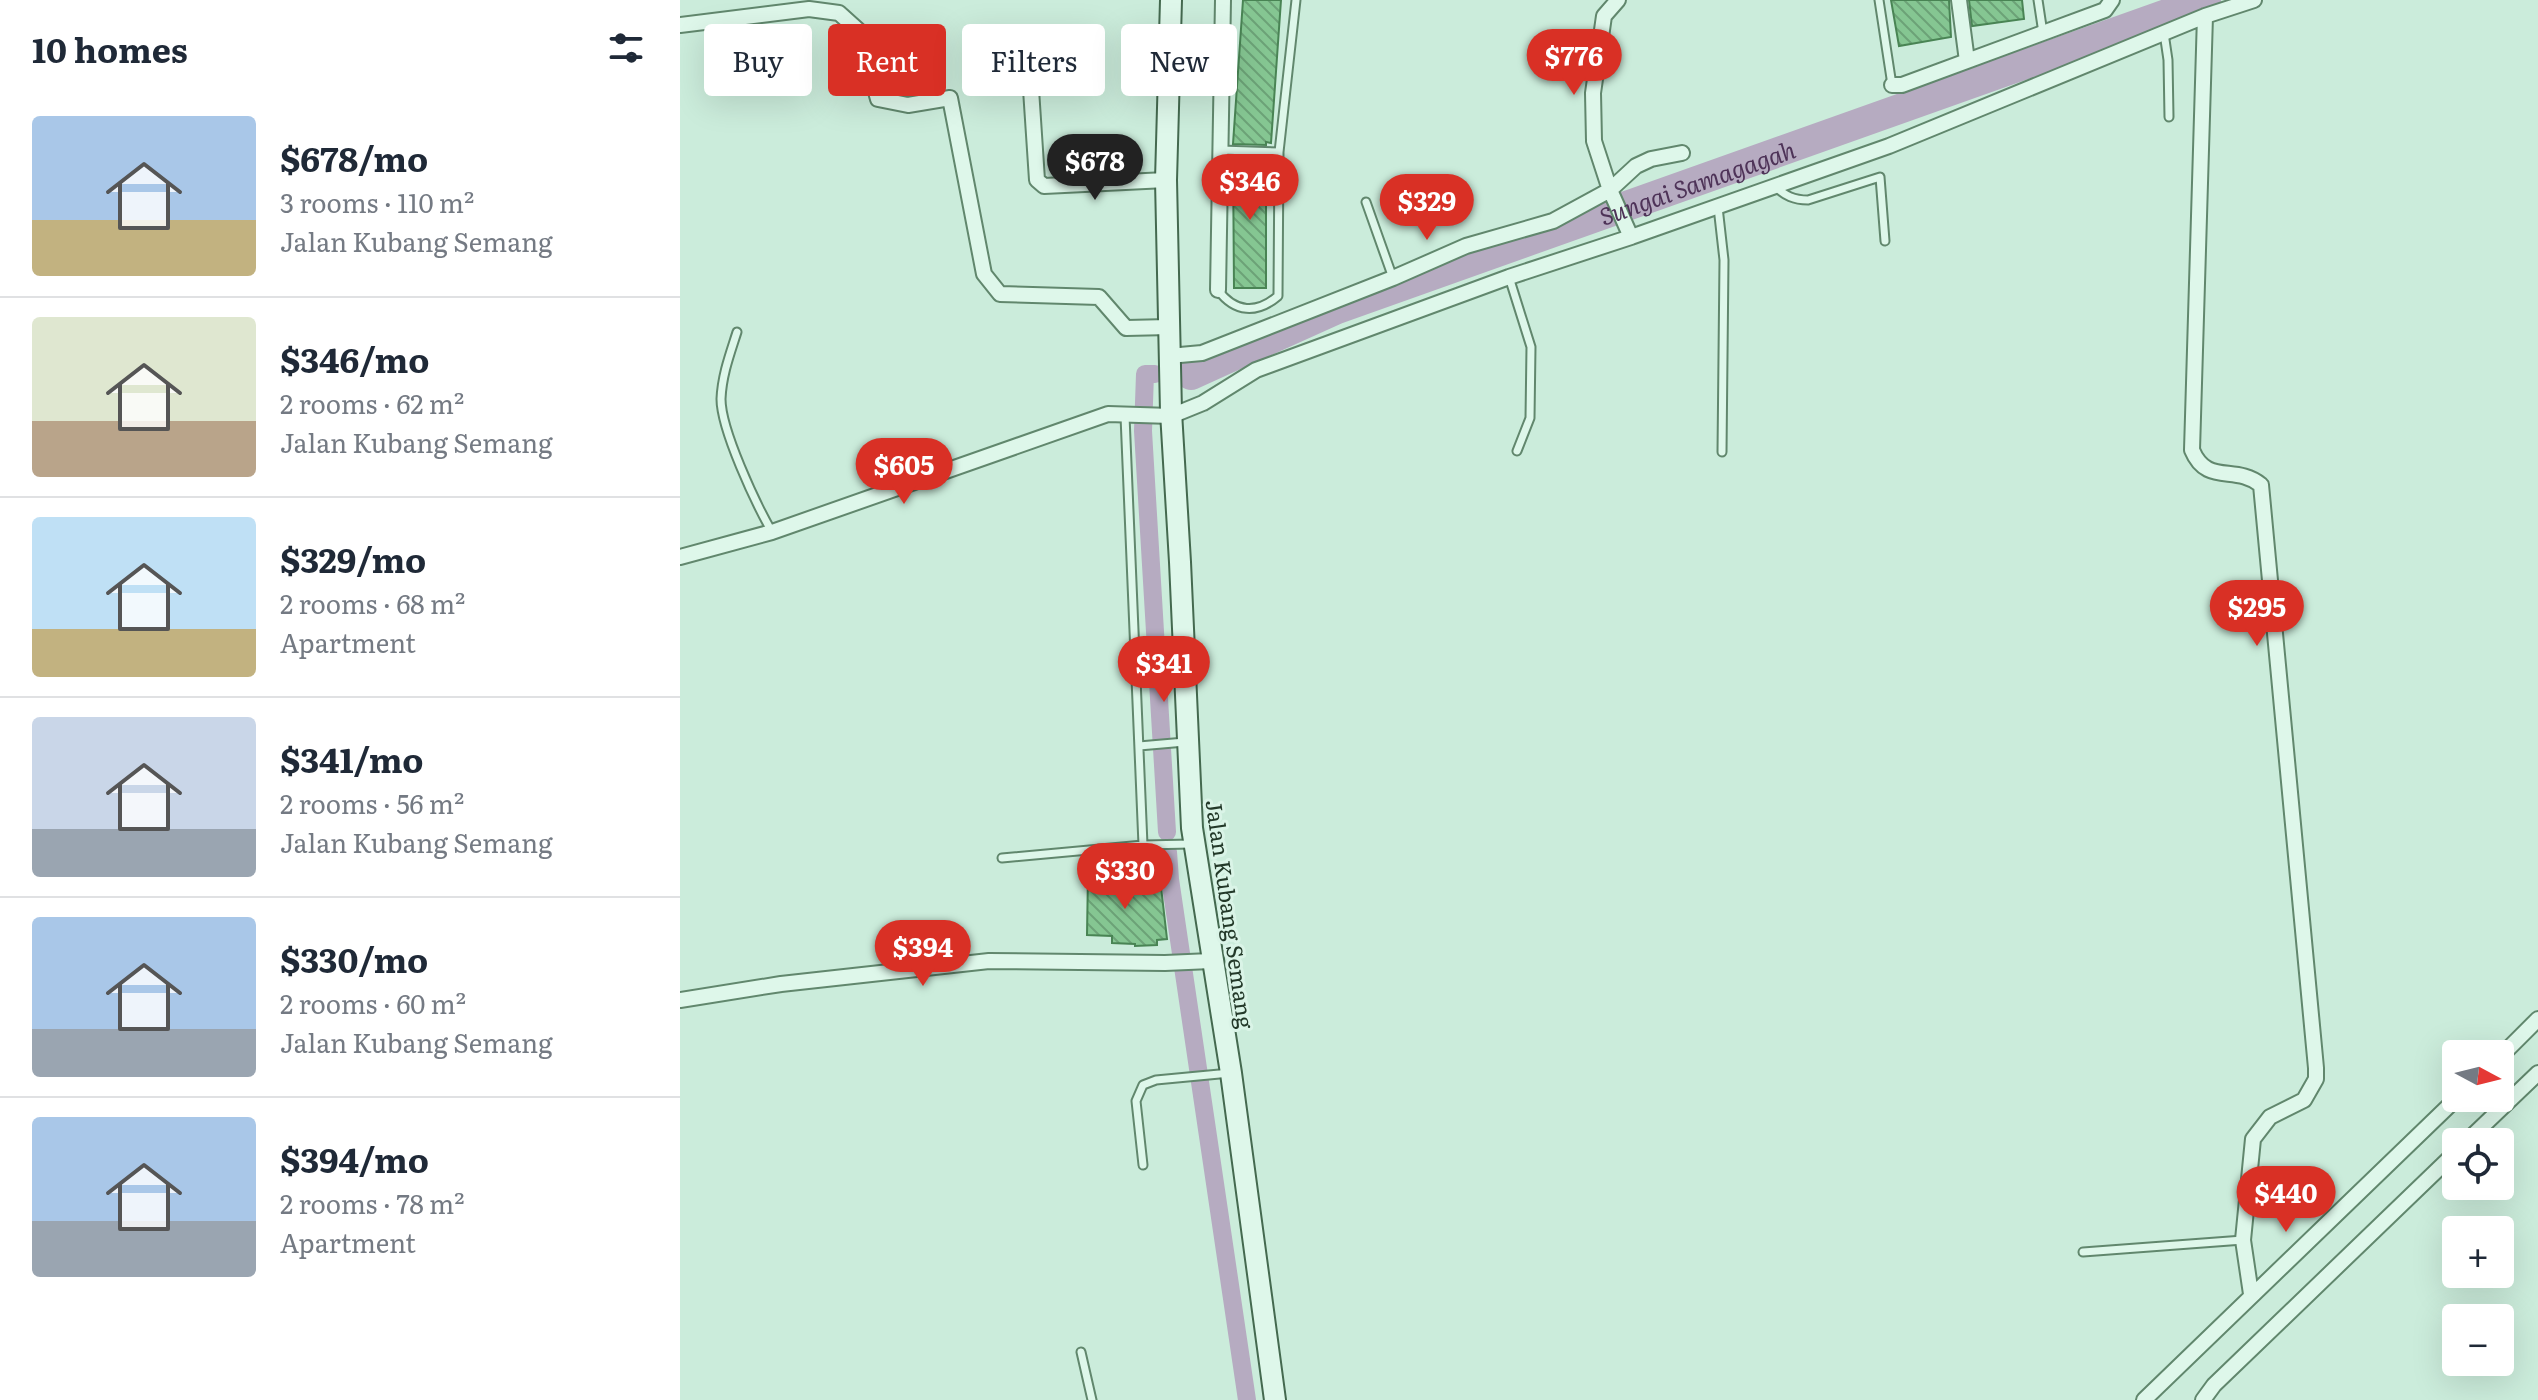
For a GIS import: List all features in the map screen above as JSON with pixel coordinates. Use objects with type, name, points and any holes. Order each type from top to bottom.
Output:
[{"type":"main road","name":"Jalan Kubang Semang","points":[[1170,24],[1171,0]]},
{"type":"main road","name":"Jalan Kubang Semang","points":[[1169,96],[1166,180],[1169,356],[1164,416],[1201,961],[1231,1073],[1275,1400]]},
{"type":"street","points":[[1223,0],[1223,24]]},
{"type":"street","points":[[1618,0],[1604,16],[1593,93],[1594,141],[1629,232]]},
{"type":"street","points":[[1959,0],[1967,61]]},
{"type":"street","points":[[1892,85],[1902,85],[2105,10],[2112,0]]},
{"type":"street","points":[[680,557],[772,532],[1108,414],[1164,416],[1203,403],[1256,370],[1629,232],[1718,207],[1889,146],[2205,16],[2254,0]]},
{"type":"street","points":[[680,25],[809,9],[839,13],[859,31],[878,99],[908,105],[950,98],[984,274],[1000,294],[1099,297],[1126,328],[1169,327]]},
{"type":"street","points":[[2205,16],[2192,450],[2197,464],[2211,472],[2242,474],[2261,485],[2316,1068],[2316,1079],[2304,1100],[2270,1117],[2253,1139],[2243,1240],[2251,1294]]},
{"type":"street","points":[[1031,96],[1037,180],[1044,186],[1166,180]]},
{"type":"street","points":[[1218,290],[1222,96]]},
{"type":"street","points":[[1169,356],[1202,353],[1466,246],[1553,221],[1613,194],[1636,166],[1651,159],[1682,153]]},
{"type":"street","points":[[680,1000],[781,984],[989,961],[1201,961]]},
{"type":"street","points":[[2514,1043],[2538,1019]]},
{"type":"street","points":[[2481,1128],[2538,1073]]},
{"type":"street","points":[[2519,1091],[2538,1094]]},
{"type":"street","points":[[2144,1400],[2442,1112]]},
{"type":"street","points":[[2203,1400],[2214,1385],[2442,1165]]},
{"type":"lane","points":[[1218,290],[1226,300],[1243,309],[1266,306],[1278,296],[1279,152],[1296,0]]},
{"type":"lane","points":[[1879,0],[1892,85]]},
{"type":"lane","points":[[2038,0],[2043,33]]},
{"type":"lane","points":[[2164,33],[2169,117]]},
{"type":"lane","points":[[1221,150],[1279,152]]},
{"type":"lane","points":[[1775,186],[1783,194],[1797,200],[1808,200],[1880,177],[1885,241]]},
{"type":"lane","points":[[1366,202],[1393,278]]},
{"type":"lane","points":[[1718,207],[1724,260],[1722,452]]},
{"type":"lane","points":[[1509,277],[1531,347],[1530,418],[1517,451]]},
{"type":"lane","points":[[737,332],[725,369],[721,402],[753,499],[772,532]]},
{"type":"lane","points":[[1132,414],[1143,845]]},
{"type":"lane","points":[[1139,746],[1188,742]]},
{"type":"lane","points":[[1002,858],[1143,845],[1194,844]]},
{"type":"lane","points":[[1143,1165],[1136,1101],[1143,1085],[1156,1080],[1231,1073]]},
{"type":"lane","points":[[2083,1252],[2243,1240]]},
{"type":"lane","points":[[1081,1352],[1092,1400]]},
{"type":"building","points":[[1243,0],[1281,0],[1271,143],[1233,144]]},
{"type":"building","points":[[1891,0],[1949,0],[1951,37],[1899,46]]},
{"type":"building","points":[[1969,0],[2022,0],[2024,19],[1972,26]]},
{"type":"building","points":[[1233,157],[1266,158],[1266,288],[1234,288]]},
{"type":"building","points":[[1088,874],[1123,875],[1122,883],[1154,881],[1154,888],[1161,887],[1167,939],[1157,940],[1157,945],[1135,946],[1112,943],[1112,936],[1087,935]]},
{"type":"waterway","name":"Sungai Samagagah","points":[[1191,375],[1337,309],[2206,0]]},
{"type":"waterway","points":[[1155,374],[1145,374],[1143,431],[1167,832]]},
{"type":"waterway","points":[[1168,852],[1247,1400]]}]
